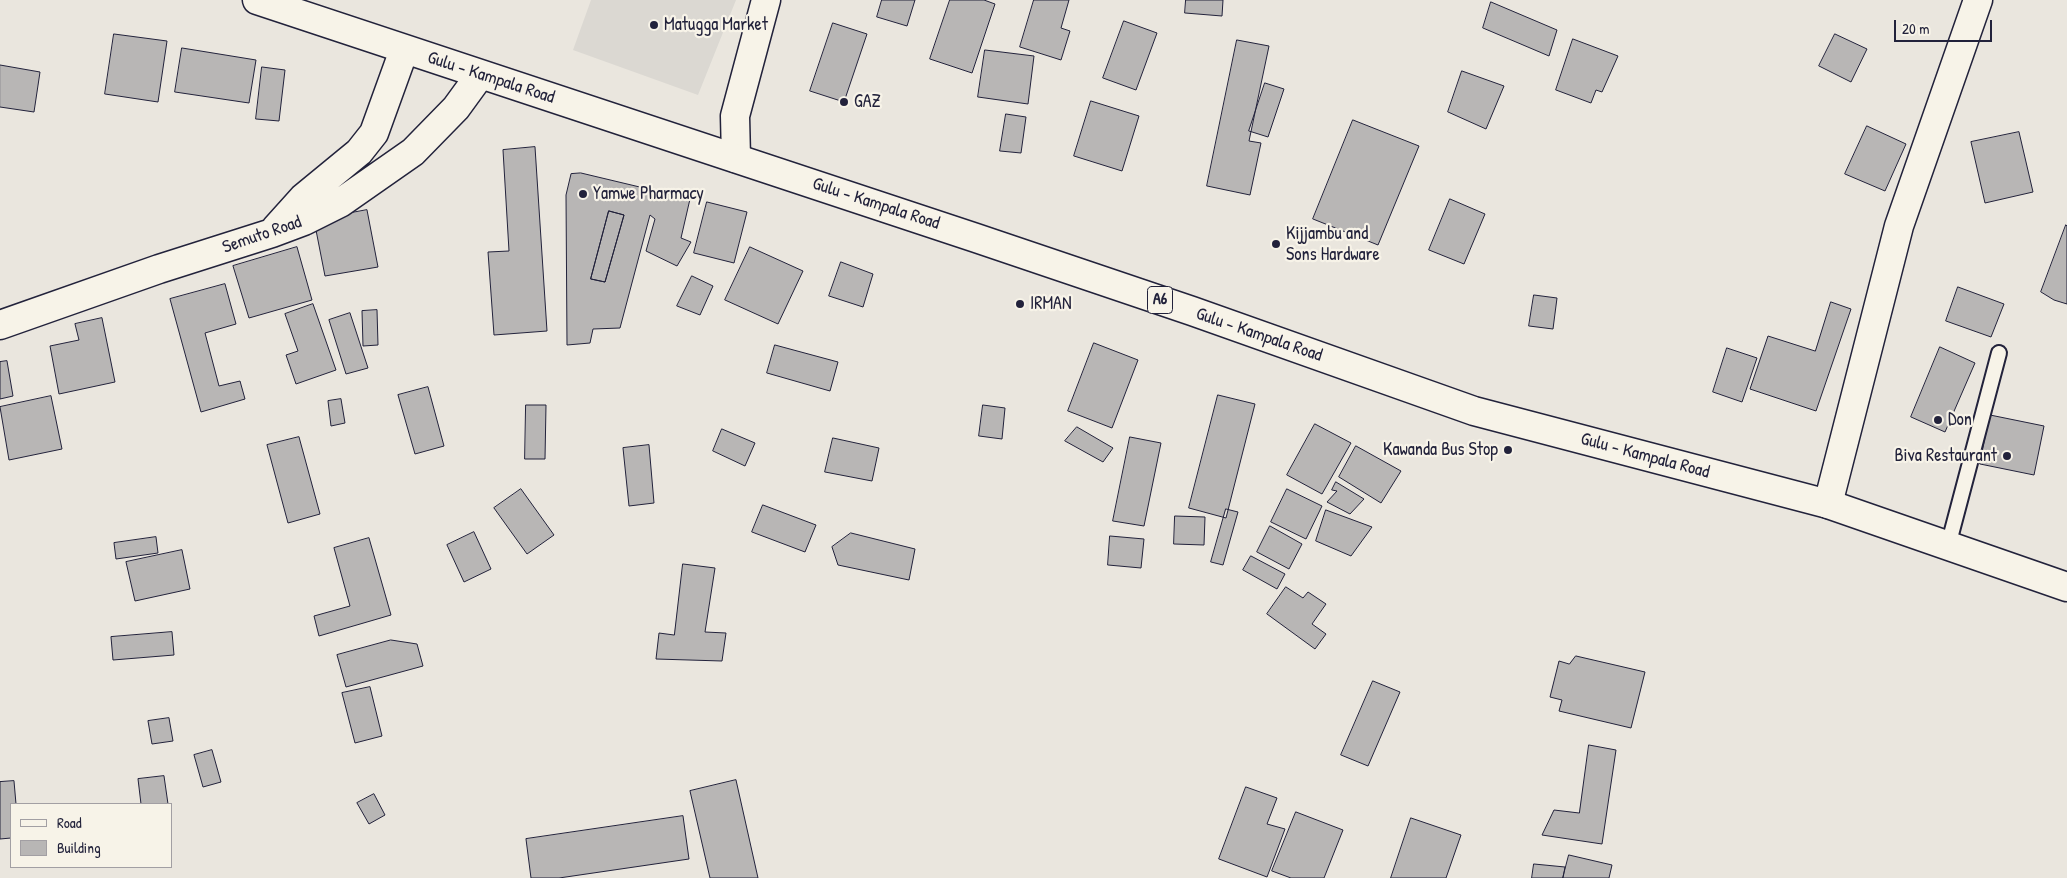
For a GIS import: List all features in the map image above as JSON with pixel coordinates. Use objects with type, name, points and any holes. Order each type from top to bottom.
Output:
[{"type":"main road","name":"Gulu - Kampala Road","points":[[257,0],[1183,308],[1474,411],[1828,504],[2067,587]]},
{"type":"main road","points":[[736,158],[735,116],[766,0]]},
{"type":"main road","points":[[1828,504],[1899,226],[1978,0]]},
{"type":"main road","points":[[272,233],[303,198],[359,152],[374,133],[404,50]]},
{"type":"main road","name":"Semuto Road","points":[[0,325],[159,269],[272,233],[304,221],[340,203],[406,157],[456,108],[480,75]]},
{"type":"lane","points":[[1948,546],[1999,354]]},
{"type":"shaded area","name":"Matugga Market","points":[[591,0],[736,0],[698,95],[573,50]]},
{"type":"building","points":[[882,0],[915,0],[907,26],[877,17]]},
{"type":"building","points":[[950,0],[984,0],[995,4],[972,73],[930,59]]},
{"type":"building","points":[[1034,0],[1069,0],[1061,28],[1070,31],[1061,60],[1020,47]]},
{"type":"building","points":[[1186,0],[1223,0],[1222,16],[1185,13]]},
{"type":"building","points":[[1491,2],[1557,30],[1549,56],[1483,28]]},
{"type":"building","points":[[1124,21],[1157,33],[1136,90],[1103,78]]},
{"type":"building","points":[[833,23],[867,34],[844,102],[810,91]]},
{"type":"building","points":[[114,34],[167,41],[158,102],[105,94]]},
{"type":"building","points":[[1835,34],[1867,49],[1851,82],[1819,66]]},
{"type":"building","points":[[1573,39],[1618,56],[1602,92],[1596,90],[1591,103],[1556,90]]},
{"type":"building","points":[[1237,40],[1269,46],[1249,141],[1261,143],[1250,195],[1207,186]]},
{"type":"building","points":[[182,48],[256,60],[249,103],[175,92]]},
{"type":"building","points":[[985,50],[1034,56],[1028,104],[978,97]]},
{"type":"building","points":[[0,65],[40,72],[34,112],[0,107]]},
{"type":"building","points":[[262,67],[285,70],[279,121],[256,119]]},
{"type":"building","points":[[1462,71],[1504,86],[1486,129],[1448,112]]},
{"type":"building","points":[[1265,83],[1284,89],[1268,137],[1249,131]]},
{"type":"building","points":[[1091,101],[1139,116],[1122,171],[1074,156]]},
{"type":"building","points":[[1006,114],[1026,117],[1021,153],[1000,151]]},
{"type":"building","points":[[1353,120],[1419,146],[1378,245],[1313,219]]},
{"type":"building","points":[[1867,126],[1906,144],[1885,191],[1845,174]]},
{"type":"building","points":[[2019,132],[2033,192],[1985,203],[1971,142]]},
{"type":"building","points":[[535,147],[547,331],[494,335],[488,252],[509,251],[503,150]]},
{"type":"building","points":[[581,173],[690,199],[681,238],[691,242],[677,266],[646,251],[655,219],[650,215],[620,328],[593,329],[590,343],[567,345],[566,195],[571,174]],"holes":[[[609,211],[624,215],[605,282],[591,279]]]},
{"type":"building","points":[[1450,199],[1485,214],[1464,264],[1429,250]]},
{"type":"building","points":[[707,202],[747,212],[734,263],[694,253]]},
{"type":"building","points":[[367,210],[378,267],[325,276],[314,220]]},
{"type":"building","points":[[609,211],[624,215],[605,282],[591,279]]},
{"type":"building","points":[[2066,225],[2067,304],[2054,300],[2041,292]]},
{"type":"building","points":[[297,247],[312,300],[249,318],[233,266]]},
{"type":"building","points":[[750,247],[803,271],[778,324],[725,300]]},
{"type":"building","points":[[841,262],[873,274],[863,307],[829,296]]},
{"type":"building","points":[[692,276],[713,286],[700,315],[677,306]]},
{"type":"building","points":[[225,284],[236,324],[205,333],[219,386],[240,381],[245,399],[201,412],[170,299]]},
{"type":"building","points":[[1958,287],[2004,304],[1991,337],[1946,321]]},
{"type":"building","points":[[1534,295],[1557,298],[1553,329],[1529,326]]},
{"type":"building","points":[[1831,302],[1851,309],[1816,411],[1750,389],[1768,336],[1815,351]]},
{"type":"building","points":[[313,304],[336,370],[296,384],[286,355],[298,351],[285,314]]},
{"type":"building","points":[[377,310],[378,345],[363,346],[362,311]]},
{"type":"building","points":[[350,313],[368,368],[346,374],[329,320]]},
{"type":"building","points":[[102,318],[115,382],[59,394],[50,346],[79,340],[75,324]]},
{"type":"building","points":[[1094,343],[1138,360],[1112,428],[1068,411]]},
{"type":"building","points":[[775,345],[838,362],[830,391],[767,373]]},
{"type":"building","points":[[1940,347],[1975,363],[1945,432],[1911,417]]},
{"type":"building","points":[[1727,348],[1757,358],[1742,402],[1713,392]]},
{"type":"building","points":[[7,361],[13,396],[0,399],[0,362]]},
{"type":"building","points":[[428,387],[444,446],[415,454],[398,395]]},
{"type":"building","points":[[1218,395],[1255,404],[1226,518],[1189,508]]},
{"type":"building","points":[[51,396],[62,449],[9,460],[0,407]]},
{"type":"building","points":[[341,399],[345,423],[331,426],[328,401]]},
{"type":"building","points":[[526,405],[546,405],[545,459],[525,459]]},
{"type":"building","points":[[983,405],[1005,408],[1002,439],[979,436]]},
{"type":"building","points":[[1990,415],[2044,426],[2034,475],[1980,464]]},
{"type":"building","points":[[1315,424],[1351,443],[1322,494],[1287,475]]},
{"type":"building","points":[[1077,427],[1113,448],[1103,462],[1065,441]]},
{"type":"building","points":[[722,429],[755,443],[745,466],[713,451]]},
{"type":"building","points":[[299,437],[320,514],[288,523],[267,445]]},
{"type":"building","points":[[1130,437],[1161,443],[1144,526],[1113,521]]},
{"type":"building","points":[[833,438],[879,448],[872,481],[825,472]]},
{"type":"building","points":[[649,445],[654,503],[629,506],[623,448]]},
{"type":"building","points":[[1356,446],[1401,471],[1381,503],[1339,477]]},
{"type":"building","points":[[1336,482],[1364,499],[1350,514],[1327,502],[1337,491],[1332,490]]},
{"type":"building","points":[[521,489],[554,535],[527,554],[494,508]]},
{"type":"building","points":[[1287,489],[1322,506],[1306,539],[1271,522]]},
{"type":"building","points":[[763,505],[816,525],[805,552],[752,532]]},
{"type":"building","points":[[1226,509],[1238,512],[1223,565],[1211,562]]},
{"type":"building","points":[[1326,510],[1372,527],[1351,556],[1316,541]]},
{"type":"building","points":[[1175,516],[1205,517],[1204,545],[1174,544]]},
{"type":"building","points":[[1270,526],[1302,544],[1289,569],[1257,552]]},
{"type":"building","points":[[474,532],[491,569],[464,582],[447,545]]},
{"type":"building","points":[[851,533],[915,549],[909,580],[838,565],[832,547]]},
{"type":"building","points":[[1110,536],[1144,539],[1141,568],[1108,565]]},
{"type":"building","points":[[156,537],[158,553],[116,559],[114,543]]},
{"type":"building","points":[[369,538],[391,615],[319,636],[314,616],[350,606],[334,548]]},
{"type":"building","points":[[182,550],[190,589],[135,601],[126,562]]},
{"type":"building","points":[[1251,556],[1285,574],[1277,589],[1243,570]]},
{"type":"building","points":[[683,564],[715,568],[705,632],[726,633],[722,661],[656,659],[659,633],[674,635]]},
{"type":"building","points":[[1286,587],[1303,598],[1308,592],[1326,604],[1312,624],[1326,634],[1315,649],[1267,614]]},
{"type":"building","points":[[172,632],[174,655],[113,660],[111,637]]},
{"type":"building","points":[[391,640],[417,644],[423,666],[346,687],[337,655]]},
{"type":"building","points":[[1576,656],[1645,672],[1631,728],[1559,711],[1562,700],[1550,697],[1559,661],[1569,664]]},
{"type":"building","points":[[1373,681],[1400,692],[1368,766],[1341,755]]},
{"type":"building","points":[[370,687],[382,736],[355,743],[342,693]]},
{"type":"building","points":[[169,718],[173,741],[152,744],[148,721]]},
{"type":"building","points":[[1589,745],[1616,750],[1602,844],[1542,835],[1554,810],[1579,813]]},
{"type":"building","points":[[212,750],[221,782],[203,787],[194,755]]},
{"type":"building","points":[[164,776],[168,803],[141,803],[138,779]]},
{"type":"building","points":[[736,780],[758,878],[710,878],[690,791]]},
{"type":"building","points":[[14,781],[16,803],[10,803],[10,838],[0,839],[0,782]]},
{"type":"building","points":[[1246,787],[1277,798],[1267,824],[1285,829],[1267,877],[1219,859]]},
{"type":"building","points":[[374,794],[385,815],[369,824],[357,803]]},
{"type":"building","points":[[1296,812],[1343,830],[1324,878],[1291,878],[1272,871]]},
{"type":"building","points":[[683,816],[689,859],[559,878],[531,878],[526,839]]},
{"type":"building","points":[[1411,818],[1461,835],[1446,878],[1391,878]]},
{"type":"building","points":[[1569,855],[1612,865],[1609,878],[1563,878]]},
{"type":"building","points":[[1534,864],[1565,867],[1563,878],[1532,878]]},
{"type":"place","name":"Matugga Market","points":[[654,25]]},
{"type":"place","name":"GAZ","points":[[844,102]]},
{"type":"place","name":"Yamwe Pharmacy","points":[[583,194]]},
{"type":"place","name":"Kijjambu and Sons Hardware","points":[[1276,244]]},
{"type":"place","name":"IRMAN","points":[[1020,304]]},
{"type":"place","name":"Don","points":[[1938,420]]},
{"type":"place","name":"Kawanda Bus Stop","points":[[1508,450]]},
{"type":"place","name":"Biva Restaurant","points":[[2007,456]]}]
